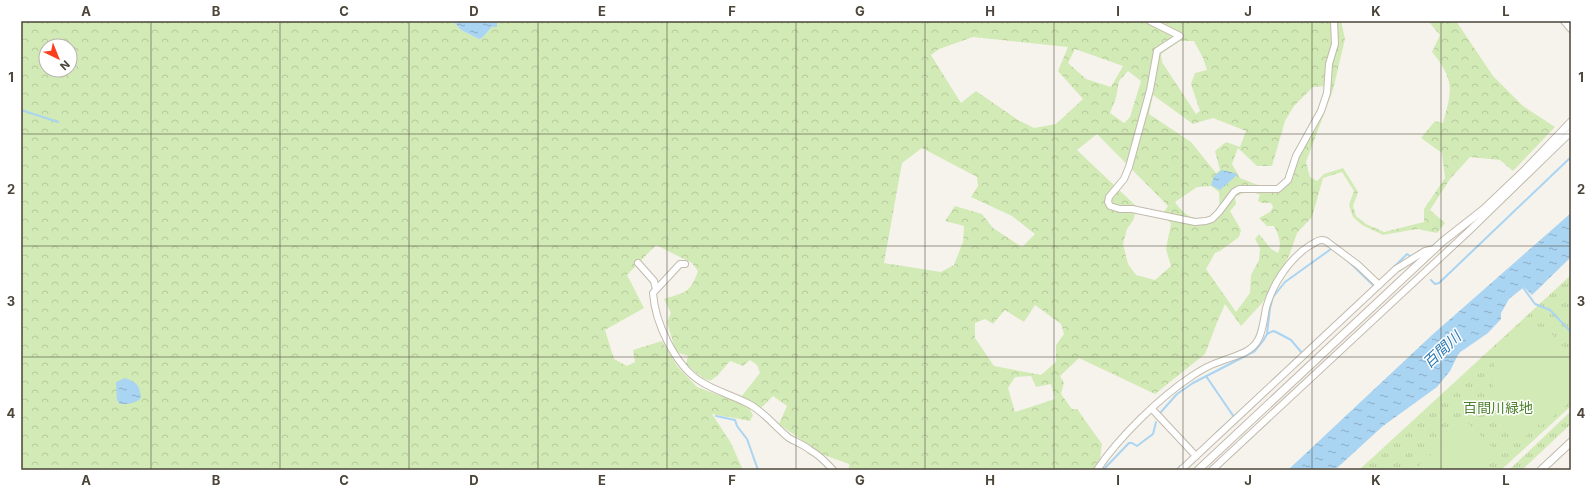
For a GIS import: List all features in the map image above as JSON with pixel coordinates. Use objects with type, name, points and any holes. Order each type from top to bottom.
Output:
[{"type":"street","points":[[1150,21],[1180,36],[1157,51],[1150,90],[1130,167],[1124,179],[1109,197],[1108,202],[1110,206],[1120,210],[1139,210],[1195,222],[1212,219],[1234,192],[1239,189],[1278,189],[1288,180],[1296,156],[1321,111],[1327,93],[1329,64],[1335,44],[1334,21]]},
{"type":"street","points":[[1564,21],[1571,29]]},
{"type":"street","points":[[1198,470],[1434,249],[1484,209],[1525,170],[1571,122]]},
{"type":"street","points":[[1212,470],[1469,231],[1571,132]]},
{"type":"street","points":[[1097,470],[1116,445],[1171,392],[1204,369],[1245,352],[1252,347],[1258,340],[1267,306],[1279,279],[1303,250],[1322,240],[1335,247],[1358,265],[1378,284]]},
{"type":"street","points":[[1181,470],[1195,454],[1378,284],[1402,265],[1425,250],[1434,249]]},
{"type":"street","points":[[638,263],[654,281],[656,289]]},
{"type":"street","points":[[685,264],[680,264],[652,293],[655,310],[664,334],[676,357],[682,365],[701,382],[748,403],[789,437],[820,456],[833,470]]},
{"type":"street","points":[[1152,409],[1195,454]]},
{"type":"street","points":[[1541,470],[1571,442]]},
{"type":"green space","points":[[21,21],[453,21],[461,30],[479,39],[482,38],[492,27],[497,27],[497,21],[1341,21],[1345,39],[1333,90],[1306,162],[1310,177],[1317,181],[1324,174],[1343,168],[1358,192],[1353,206],[1356,216],[1366,224],[1384,232],[1424,222],[1424,209],[1445,178],[1442,153],[1421,138],[1435,121],[1443,123],[1450,92],[1446,74],[1440,62],[1432,52],[1440,35],[1428,21],[1456,21],[1493,76],[1523,106],[1555,127],[1513,171],[1500,160],[1470,157],[1450,179],[1430,210],[1445,223],[1437,233],[1417,229],[1383,235],[1362,225],[1353,217],[1349,205],[1354,191],[1342,172],[1323,178],[1312,217],[1297,233],[1289,256],[1263,302],[1241,326],[1225,304],[1205,354],[1155,394],[1079,358],[1060,376],[1064,383],[1061,394],[1072,409],[1077,409],[1102,444],[1100,459],[1093,470],[849,470],[849,464],[821,454],[779,424],[787,406],[773,396],[760,409],[741,397],[760,373],[757,365],[750,360],[743,366],[730,361],[717,376],[710,381],[703,378],[686,364],[688,356],[676,352],[667,322],[671,313],[664,299],[686,291],[695,279],[698,271],[692,263],[656,245],[627,275],[644,308],[605,330],[614,359],[627,366],[635,362],[633,350],[662,341],[677,366],[697,387],[748,406],[753,415],[750,421],[712,414],[731,443],[743,470],[21,470]],"holes":[[[973,37],[1068,47],[1058,71],[1083,99],[1056,124],[1034,128],[1018,120],[976,91],[961,103],[931,55],[939,49]],[[1180,41],[1194,41],[1203,58],[1207,70],[1195,73],[1191,84],[1200,111],[1196,114],[1162,62],[1161,54]],[[1075,49],[1123,66],[1111,87],[1086,79],[1068,63]],[[1128,71],[1141,81],[1130,117],[1124,123],[1110,113],[1116,98],[1119,81]],[[1325,86],[1324,95],[1314,118],[1292,160],[1287,176],[1279,188],[1263,187],[1240,178],[1232,164],[1238,148],[1257,166],[1272,166],[1285,121],[1294,106],[1313,87]],[[1153,95],[1193,124],[1213,118],[1246,131],[1240,147],[1226,142],[1215,151],[1220,170],[1216,173],[1191,142],[1149,114]],[[1097,134],[1168,206],[1163,213],[1171,224],[1166,249],[1171,266],[1155,280],[1136,275],[1128,264],[1123,244],[1127,229],[1134,219],[1136,206],[1077,150]],[[922,148],[977,177],[978,186],[971,197],[1012,216],[1035,234],[1022,247],[993,228],[982,214],[955,206],[945,221],[964,226],[963,242],[954,265],[941,272],[884,263],[902,163]],[[1211,186],[1219,192],[1219,208],[1217,212],[1209,217],[1199,219],[1194,218],[1186,214],[1175,202],[1197,187]],[[1250,192],[1259,194],[1260,196],[1258,201],[1262,203],[1271,203],[1273,207],[1270,212],[1259,218],[1267,226],[1274,226],[1279,236],[1280,243],[1278,253],[1271,249],[1259,234],[1255,239],[1260,248],[1259,260],[1251,275],[1250,293],[1236,312],[1206,269],[1215,253],[1239,237],[1241,230],[1230,211],[1236,204],[1235,197],[1243,193]],[[1035,305],[1061,324],[1064,334],[1056,345],[1056,362],[1041,375],[994,366],[975,338],[975,323],[985,319],[993,324],[1005,310],[1024,322]],[[1031,376],[1036,387],[1051,384],[1055,399],[1015,412],[1008,388],[1015,377]]]},
{"type":"green space","name":"百間川緑地","points":[[1571,275],[1571,406],[1501,470],[1359,470]]},
{"type":"green space","points":[[1530,318],[1541,329],[1544,326],[1571,355],[1571,401],[1540,427],[1538,424],[1529,431],[1530,433],[1520,440],[1508,430],[1497,410],[1494,399],[1493,376],[1498,353],[1505,339],[1515,329]]},
{"type":"green space","points":[[1571,411],[1571,424],[1522,470],[1509,470]]},
{"type":"green space","points":[[1467,422],[1497,452],[1477,470],[1414,470]]},
{"type":"water","points":[[453,21],[497,21],[497,27],[492,27],[482,38],[479,39],[461,30]]},
{"type":"water","points":[[1222,170],[1235,173],[1237,175],[1220,190],[1211,185],[1214,176]]},
{"type":"water","name":"百間川","points":[[1571,213],[1571,257],[1532,295],[1524,287],[1509,299],[1501,313],[1501,319],[1488,333],[1459,353],[1450,371],[1437,387],[1383,426],[1337,468],[1288,470],[1432,335]]},
{"type":"water","points":[[125,378],[133,381],[139,390],[141,398],[134,403],[120,404],[117,400],[116,382]]},
{"type":"waterway","points":[[1568,21],[1571,24]]},
{"type":"waterway","points":[[21,110],[58,122]]},
{"type":"waterway","points":[[1431,280],[1435,284],[1439,283],[1571,157]]},
{"type":"waterway","points":[[1161,412],[1177,394],[1193,383],[1255,351],[1267,334],[1270,308],[1273,297],[1285,282],[1332,249]]},
{"type":"waterway","points":[[1393,268],[1407,254],[1410,256]]},
{"type":"waterway","points":[[1346,259],[1374,286]]},
{"type":"waterway","points":[[1522,286],[1535,304],[1550,310],[1571,332]]},
{"type":"waterway","points":[[1267,334],[1273,331],[1291,340],[1302,353]]},
{"type":"waterway","points":[[1216,433],[1308,348]]},
{"type":"waterway","points":[[1206,376],[1234,417]]},
{"type":"waterway","points":[[716,416],[735,420],[737,426],[747,439],[758,470]]},
{"type":"waterway","points":[[1103,470],[1129,443],[1137,446],[1153,434],[1156,422]]},
{"type":"waterway","points":[[1177,470],[1180,466]]}]
